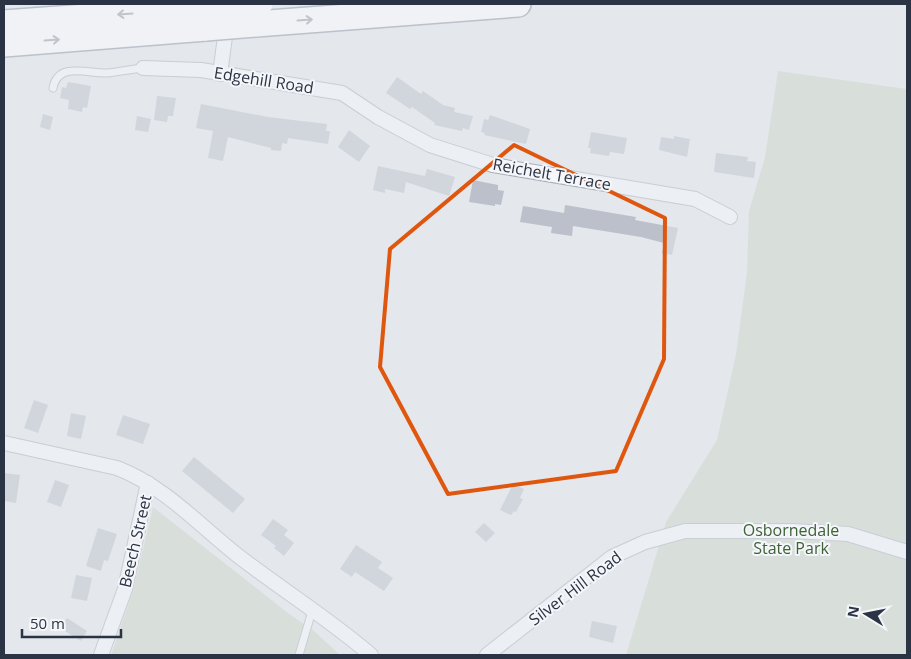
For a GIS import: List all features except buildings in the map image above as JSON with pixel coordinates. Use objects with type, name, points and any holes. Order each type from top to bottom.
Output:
[{"type":"highway","points":[[4,23],[261,11],[518,4]]},
{"type":"highway","points":[[4,44],[215,13]]},
{"type":"street","points":[[215,13],[220,74]]},
{"type":"street","name":"Edgehill Road","points":[[143,68],[201,70],[342,93],[378,117]]},
{"type":"street","name":"Reichelt Terrace","points":[[378,117],[430,145],[493,165],[695,199],[730,218]]},
{"type":"street","points":[[4,443],[117,468],[148,483],[186,510],[209,533],[312,611],[350,637],[371,655]]},
{"type":"street","name":"Beech Street","points":[[101,655],[125,589],[148,483]]},
{"type":"street","name":"Silver Hill Road","points":[[487,655],[612,557],[645,542],[686,531],[792,531],[848,534],[907,552]]},
{"type":"lane","points":[[54,88],[55,80],[67,72],[80,70],[106,73],[143,68]]},
{"type":"lane","points":[[299,655],[312,611]]},
{"type":"highlighted area","points":[[514,145],[665,218],[664,359],[616,471],[448,494],[380,367],[390,249]]},
{"type":"green space","name":"Osbornedale State Park","points":[[778,71],[907,89],[907,655],[626,655],[666,522],[717,440],[736,354],[747,272],[749,211],[765,157]]},
{"type":"green space","points":[[153,507],[288,613],[314,631],[340,655],[111,655],[133,591]]}]
